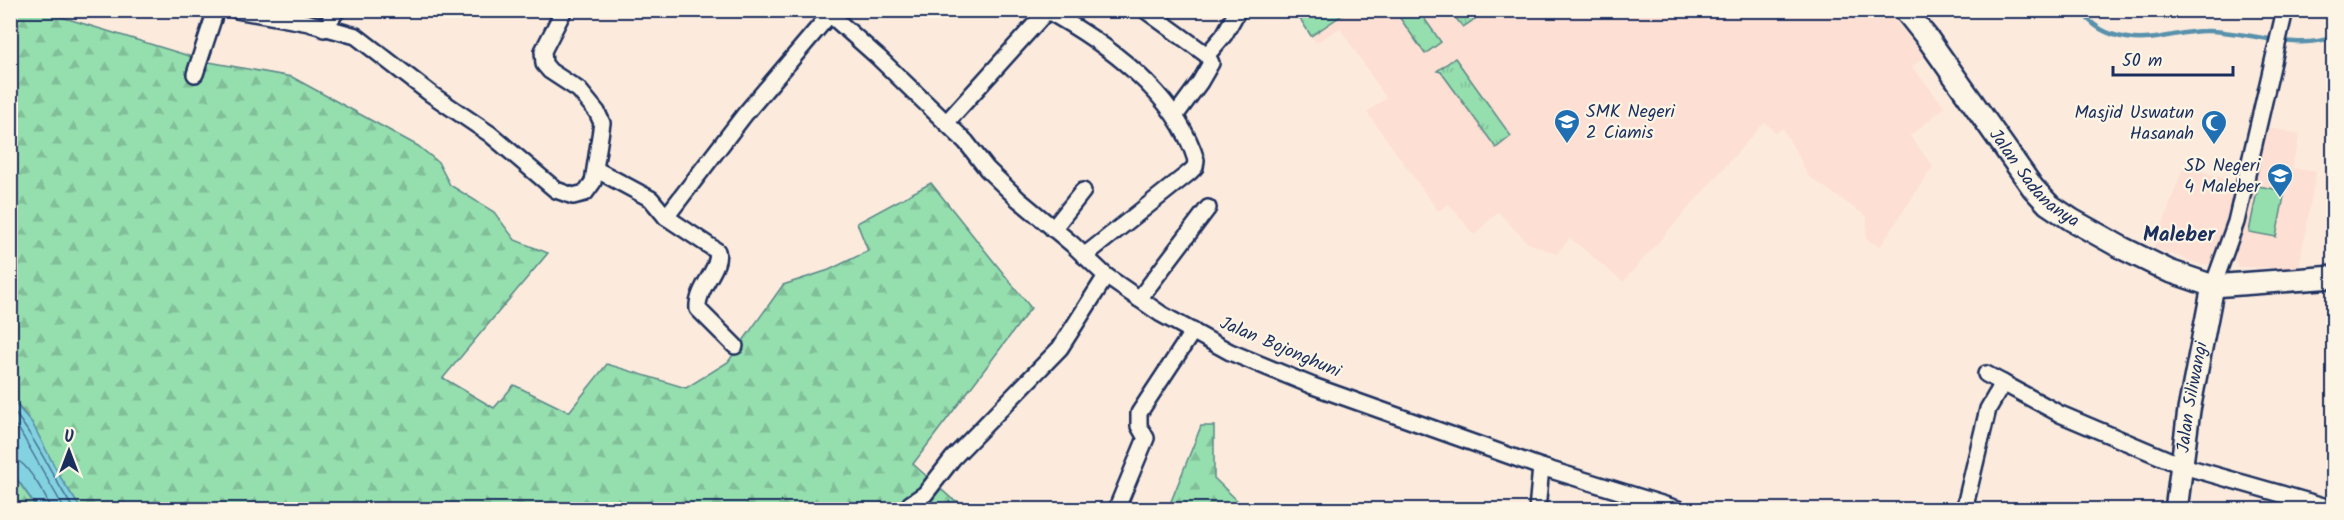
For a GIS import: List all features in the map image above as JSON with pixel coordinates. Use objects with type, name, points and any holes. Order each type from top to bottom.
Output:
[{"type":"street","points":[[195,74],[216,10]]},
{"type":"street","points":[[236,10],[309,23],[356,36],[431,94],[490,135],[556,190],[580,196],[593,182],[597,170],[602,123],[597,112],[579,90],[550,71],[543,60],[543,51],[564,10]]},
{"type":"street","points":[[324,29],[337,10]]},
{"type":"street","points":[[1145,10],[1207,55],[1211,63],[1175,116]]},
{"type":"street","points":[[1207,55],[1224,35],[1238,10]]},
{"type":"street","name":"Jalan Sadananya","points":[[1905,10],[2033,188],[2048,204],[2072,220],[2169,271],[2213,286]]},
{"type":"street","points":[[2285,10],[2236,222],[2213,286],[2334,277]]},
{"type":"street","points":[[946,123],[1047,11],[1083,32],[1146,83],[1175,116],[1193,150],[1196,167],[1084,256]]},
{"type":"street","points":[[666,217],[745,114],[828,12]]},
{"type":"street","name":"Jalan Bojonghuni","points":[[828,12],[946,123],[995,177],[1106,276],[1161,314],[1230,352],[1313,386],[1541,466],[1681,510]]},
{"type":"street","points":[[597,170],[651,199],[666,217],[717,250],[718,259],[699,297],[698,309],[735,346]]},
{"type":"street","points":[[1053,229],[1083,191]]},
{"type":"street","points":[[1139,299],[1208,208]]},
{"type":"street","points":[[910,504],[925,494],[953,458],[1060,348],[1106,276]]},
{"type":"street","name":"Jalan Siliwangi","points":[[2176,510],[2188,410],[2213,286]]},
{"type":"street","points":[[1116,510],[1146,438],[1139,426],[1139,413],[1193,331]]},
{"type":"street","points":[[1986,374],[2060,414],[2183,466],[2334,509]]},
{"type":"street","points":[[1964,510],[1988,409],[2003,384]]},
{"type":"street","points":[[1537,510],[1541,466]]},
{"type":"shaded area","name":"SMK Negeri 2 Ciamis","points":[[1295,11],[1887,11],[1925,56],[1912,67],[1945,107],[1910,136],[1933,166],[1880,247],[1866,239],[1867,217],[1807,175],[1782,128],[1776,133],[1766,123],[1623,282],[1570,238],[1557,254],[1528,243],[1498,212],[1474,235],[1449,204],[1438,211],[1367,112],[1386,98],[1340,28],[1316,43]]},
{"type":"shaded area","name":"SD Negeri 4 Maleber","points":[[2267,127],[2300,134],[2292,168],[2316,172],[2299,268],[2238,267],[2234,260]]},
{"type":"shaded area","points":[[2184,165],[2239,184],[2212,262],[2207,265],[2154,248]]},
{"type":"green space","points":[[10,11],[42,11],[209,62],[292,77],[418,146],[438,162],[450,185],[494,212],[515,240],[548,253],[443,378],[494,408],[514,385],[569,412],[607,364],[686,388],[728,362],[783,285],[829,270],[868,251],[857,223],[931,183],[1031,308],[913,464],[952,499],[978,509],[81,509],[60,477],[32,423],[11,397]]},
{"type":"green space","points":[[1295,11],[1348,11],[1311,36]]},
{"type":"green space","points":[[1395,11],[1419,11],[1441,42],[1425,54]]},
{"type":"green space","points":[[1450,11],[1469,11],[1475,19],[1463,27]]},
{"type":"green space","points":[[1455,58],[1511,136],[1496,148],[1441,72],[1437,71]]},
{"type":"green space","points":[[2258,186],[2285,191],[2276,237],[2249,232]]},
{"type":"green space","points":[[1201,426],[1214,426],[1214,478],[1246,509],[1168,509]]},
{"type":"green space","points":[[10,470],[38,509],[11,509]]},
{"type":"water","points":[[10,398],[32,423],[60,477],[81,509],[38,509],[11,470]]},
{"type":"waterway","points":[[2081,10],[2101,29],[2120,37],[2137,39],[2205,31],[2302,42],[2334,37]]},
{"type":"place","name":"SMK Negeri 2 Ciamis","points":[[1567,145]]},
{"type":"place","name":"Masjid Uswatun Hasanah","points":[[2214,146]]},
{"type":"place","name":"SD Negeri 4 Maleber","points":[[2280,199]]},
{"type":"district","name":"Maleber","points":[[2179,235]]}]
